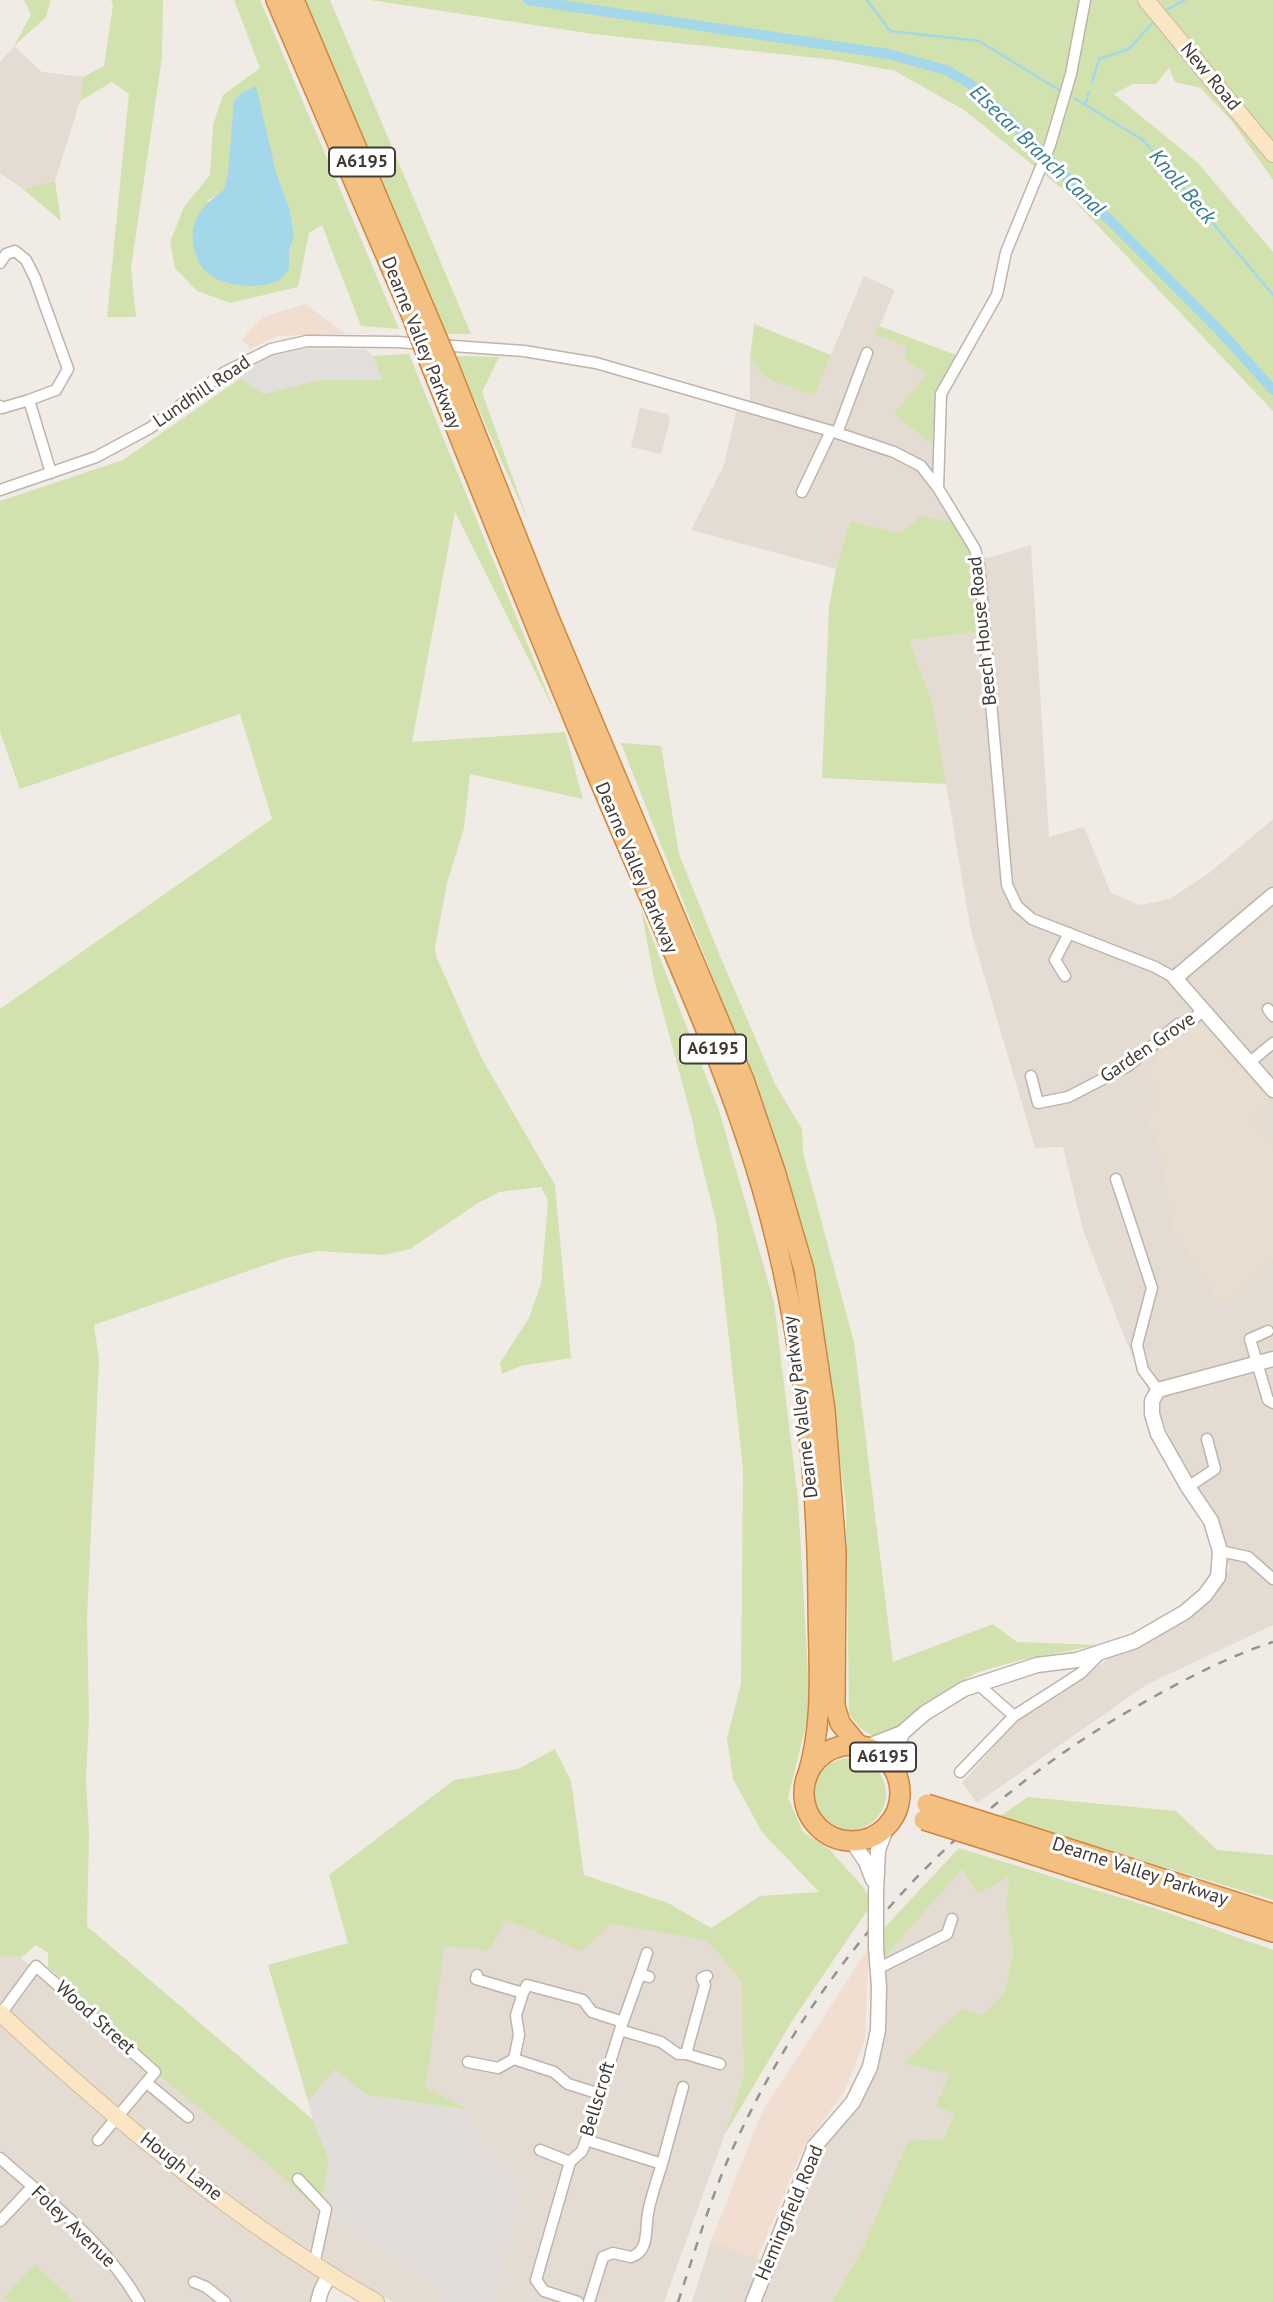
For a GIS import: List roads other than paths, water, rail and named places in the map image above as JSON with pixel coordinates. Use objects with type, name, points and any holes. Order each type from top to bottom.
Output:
[{"type":"highway","name":"Dearne Valley Parkway","points":[[276,0],[292,11],[419,313],[537,631],[722,1070],[755,1167],[785,1283],[804,1403],[816,1535],[819,1714],[813,1757],[807,1777]]},
{"type":"highway","name":"Dearne Valley Parkway","points":[[439,364],[739,1068],[775,1171],[804,1270],[825,1410],[836,1550],[835,1706],[840,1723],[862,1747]]},
{"type":"highway","name":"A6195","points":[[862,1747],[882,1756],[895,1773],[900,1798],[889,1823],[871,1837],[852,1841],[831,1836],[813,1821],[805,1800],[807,1777],[827,1752],[837,1748],[862,1747]]},
{"type":"highway","name":"Dearne Valley Parkway","points":[[895,1773],[926,1812]]},
{"type":"highway","name":"Dearne Valley Parkway","points":[[889,1823],[926,1812],[1273,1914]]},
{"type":"highway","name":"Dearne Valley Parkway","points":[[1008,1838],[1273,1931]]},
{"type":"main road","name":"New Road","points":[[1154,10],[1273,154]]},
{"type":"main road","name":"Hough Lane","points":[[0,2014],[118,2118],[219,2197],[314,2265],[376,2302]]},
{"type":"street","points":[[938,488],[941,394],[997,295],[1006,252],[1050,145],[1071,74],[1084,0]]},
{"type":"street","points":[[1,407],[56,390],[68,369],[36,278],[26,260],[15,251],[3,259]]},
{"type":"street","name":"Lundhill Road","points":[[0,490],[96,457],[150,428],[225,372],[271,349],[307,341],[457,346]]},
{"type":"street","name":"Beech House Road","points":[[457,346],[524,351],[596,363],[834,432],[894,452],[921,466],[938,488],[975,549],[979,565],[1007,886],[1017,906],[1032,919],[1155,967],[1175,978]]},
{"type":"street","points":[[803,492],[834,432],[867,353]]},
{"type":"street","points":[[29,400],[51,473]]},
{"type":"street","points":[[1273,895],[1175,978],[1273,1090]]},
{"type":"street","points":[[1065,976],[1055,960],[1069,933]]},
{"type":"street","name":"Garden Grove","points":[[1031,1076],[1038,1102],[1068,1097],[1128,1066],[1178,1024],[1189,1022],[1203,1010]]},
{"type":"street","points":[[1250,1062],[1273,1043]]},
{"type":"street","points":[[1116,1179],[1152,1289],[1137,1345],[1143,1370],[1158,1390]]},
{"type":"street","points":[[1268,1331],[1250,1339],[1268,1400],[1273,1403]]},
{"type":"street","points":[[862,1747],[902,1733],[925,1713],[964,1689],[1037,1665],[1077,1660],[1135,1641],[1185,1612],[1205,1595],[1218,1577],[1220,1550],[1211,1521],[1158,1434],[1152,1414],[1152,1401],[1158,1390],[1273,1359]]},
{"type":"street","points":[[1188,1487],[1215,1469],[1207,1439]]},
{"type":"street","points":[[1220,1550],[1248,1557],[1273,1579]]},
{"type":"street","points":[[960,1772],[1014,1716],[1081,1674],[1101,1654]]},
{"type":"street","points":[[979,1685],[1014,1716]]},
{"type":"street","points":[[895,1773],[894,1758],[902,1733]]},
{"type":"street","name":"Hemingfield Road","points":[[753,2302],[815,2146],[853,2102],[870,2067],[878,2030],[876,1890],[879,1843],[889,1823]]},
{"type":"street","name":"Hemingfield Road","points":[[852,1841],[866,1863],[876,1890]]},
{"type":"street","points":[[877,1969],[947,1934],[952,1919]]},
{"type":"street","name":"Bellscroft","points":[[578,2302],[541,2295],[536,2280],[570,2162],[582,2151],[621,2026],[645,1976],[647,1953]]},
{"type":"street","name":"Wood Street","points":[[0,2014],[33,1966],[39,1968],[155,2072],[147,2083]]},
{"type":"street","points":[[477,1975],[476,1979],[523,1993]]},
{"type":"street","points":[[686,2054],[705,1985],[702,1978],[707,1976]]},
{"type":"street","points":[[514,2059],[519,2035],[516,2015],[527,1985],[583,2000],[592,2011],[661,2042],[678,2054],[720,2064]]},
{"type":"street","points":[[468,2062],[498,2068],[514,2059],[554,2072],[569,2084],[600,2094]]},
{"type":"street","points":[[98,2140],[147,2083],[188,2117]]},
{"type":"street","points":[[589,2302],[603,2257],[613,2253],[631,2257],[640,2252],[648,2230],[648,2214],[683,2087]]},
{"type":"street","points":[[586,2140],[662,2164]]},
{"type":"street","points":[[540,2150],[570,2162]]},
{"type":"street","name":"Foley Avenue","points":[[0,2158],[93,2242],[121,2273],[139,2302]]},
{"type":"street","points":[[298,2179],[326,2209],[314,2265]]},
{"type":"street","points":[[0,2221],[32,2187]]},
{"type":"street","points":[[318,2302],[329,2275]]},
{"type":"street","points":[[194,2282],[206,2287],[225,2302]]},
{"type":"water","points":[[256,86],[276,172],[290,210],[294,236],[289,251],[289,269],[281,279],[271,284],[243,286],[217,279],[204,270],[195,252],[193,230],[204,208],[224,190],[228,174],[234,101],[241,93]]},
{"type":"waterway","name":"Elsecar Branch Canal","points":[[528,0],[888,54],[946,70],[969,83],[1009,119],[1220,331],[1273,390]]},
{"type":"waterway","name":"Knoll Beck","points":[[867,0],[890,31],[979,41],[1059,90]]},
{"type":"waterway","points":[[1163,12],[1185,0]]},
{"type":"waterway","points":[[1092,82],[1099,59],[1129,49],[1156,19]]},
{"type":"waterway","points":[[1085,105],[1089,92]]},
{"type":"waterway","name":"Knoll Beck","points":[[1074,98],[1143,140],[1273,295]]},
{"type":"railway","points":[[678,2302],[722,2174],[775,2065],[816,2001],[861,1941],[910,1884],[964,1832],[1022,1783],[1083,1739],[1194,1676],[1273,1642]]}]
